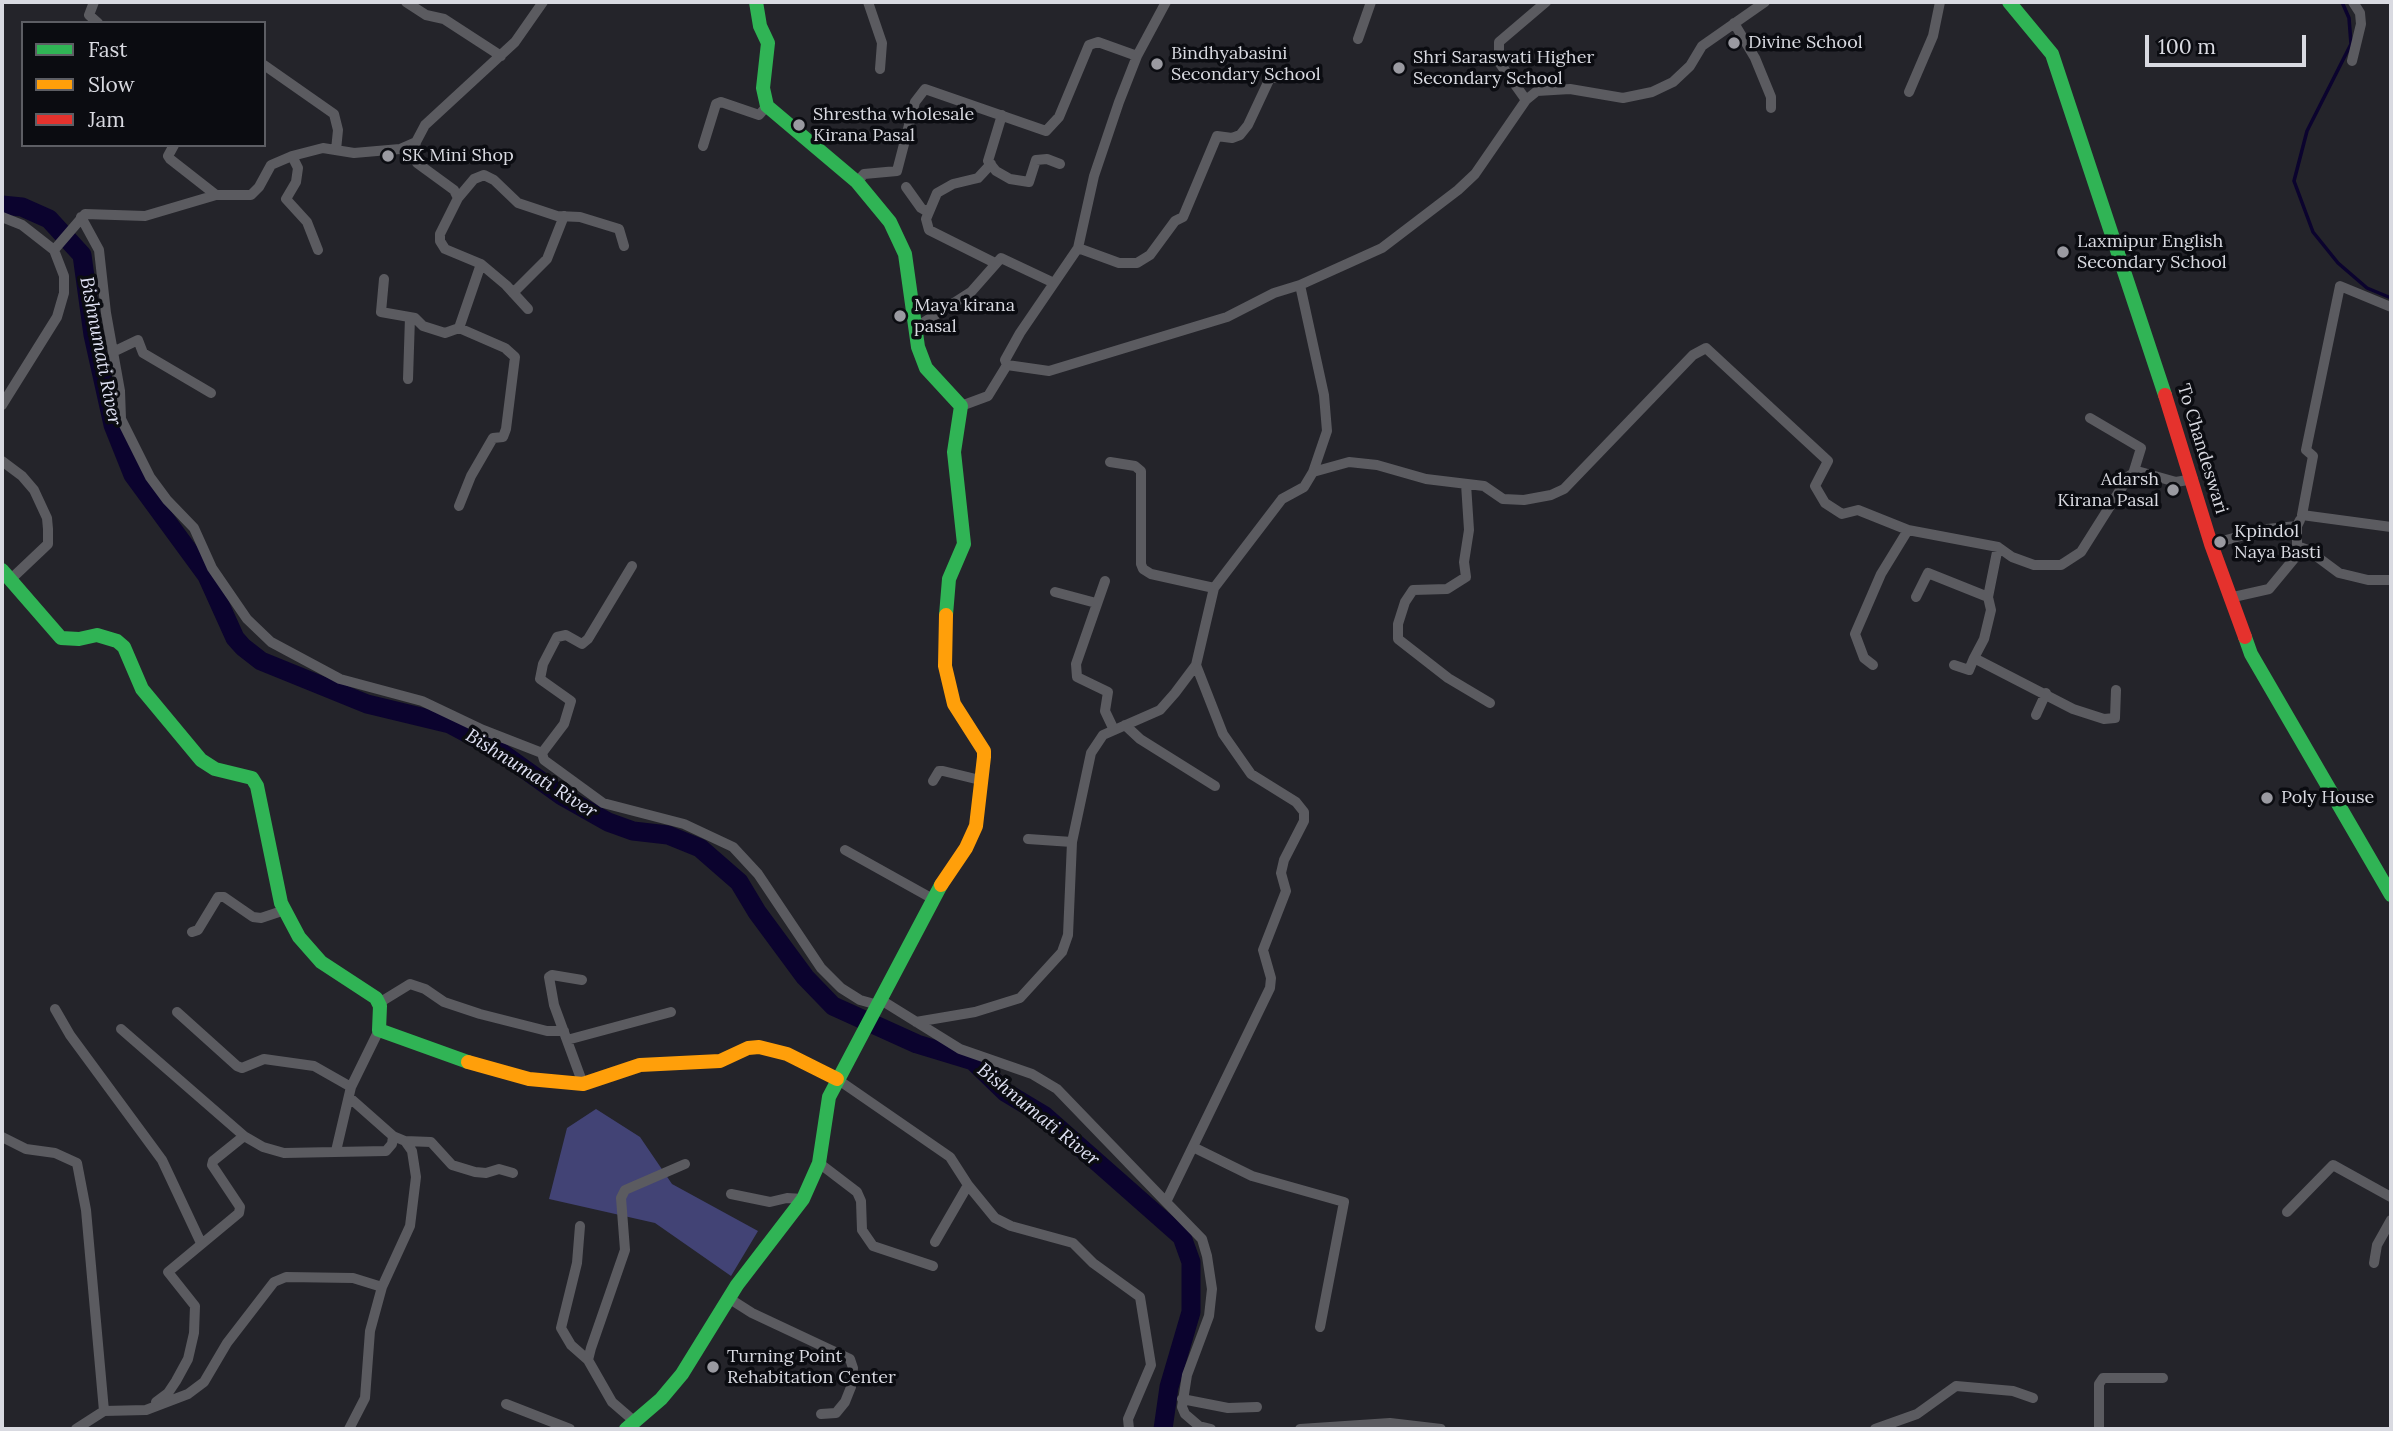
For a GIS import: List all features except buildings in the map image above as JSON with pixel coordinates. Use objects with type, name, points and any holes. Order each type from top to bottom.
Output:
[{"type":"street","points":[[94,2],[89,15],[96,21]]},
{"type":"street","points":[[405,2],[426,15],[444,19],[501,57]]},
{"type":"street","points":[[458,198],[454,190],[417,163],[414,152],[416,142],[425,125],[444,105],[501,57],[543,2]]},
{"type":"street","points":[[580,1226],[577,1263],[561,1328],[571,1345],[588,1360],[612,1402],[630,1425],[662,1399],[682,1374],[730,1298],[803,1199],[819,1163],[828,1097],[836,1079],[933,899],[976,826],[984,751],[954,704],[945,666],[948,587],[964,544],[954,466],[961,406],[926,368],[915,328],[902,246],[878,204],[857,182],[767,106],[763,88],[768,43],[760,26],[756,2]]},
{"type":"street","points":[[868,2],[882,43],[880,69]]},
{"type":"street","points":[[961,406],[988,396],[1007,365],[1005,360],[1010,350],[1078,248],[1094,176],[1137,56],[1166,2]]},
{"type":"street","points":[[1358,40],[1371,2]]},
{"type":"street","points":[[1526,100],[1499,62],[1499,42],[1546,2]]},
{"type":"street","points":[[1007,365],[1049,371],[1227,317],[1274,293],[1300,285],[1382,248],[1475,174],[1526,100],[1536,91],[1551,88],[1623,98],[1652,92],[1672,82],[1690,66],[1702,46],[1765,2]]},
{"type":"street","points":[[1909,92],[1933,36],[1940,2]]},
{"type":"street","name":"To Chandeswari","points":[[2008,2],[2052,54],[2193,479],[2211,544],[2251,654],[2391,895]]},
{"type":"street","points":[[2352,61],[2361,24],[2360,13],[2353,2]]},
{"type":"street","points":[[1734,23],[1755,58],[1771,97],[1771,108]]},
{"type":"street","points":[[857,182],[864,174],[897,171],[915,102],[925,89],[1046,131],[1059,117],[1089,45],[1098,42],[1137,56]]},
{"type":"street","points":[[266,66],[334,114],[338,130],[336,150]]},
{"type":"street","points":[[1078,248],[1119,263],[1137,263],[1150,255],[1175,221],[1183,216],[1217,136],[1232,138],[1240,135],[1270,78],[1282,77]]},
{"type":"street","points":[[703,146],[716,104],[721,102],[759,115],[767,106]]},
{"type":"street","points":[[1002,115],[988,161],[996,171],[1010,179],[1029,182],[1036,160],[1046,159],[1060,164]]},
{"type":"street","points":[[54,250],[85,214],[145,216],[216,195],[251,195],[259,187],[271,165],[292,156],[323,148],[354,153],[400,149],[416,142]]},
{"type":"street","points":[[172,147],[168,156],[170,159],[216,195]]},
{"type":"street","points":[[292,156],[298,168],[296,182],[286,199],[307,222],[318,250]]},
{"type":"street","points":[[991,164],[978,178],[953,184],[937,193],[926,219],[929,230],[995,263]]},
{"type":"street","points":[[528,309],[481,264],[445,249],[440,241],[440,234],[458,198],[474,179],[484,175],[495,180],[518,203],[619,229],[624,246]]},
{"type":"street","points":[[906,187],[921,208],[928,212]]},
{"type":"street","points":[[513,293],[547,259],[565,216]]},
{"type":"street","points":[[2,217],[22,225],[54,250],[64,284],[58,317],[2,405]]},
{"type":"street","points":[[78,221],[99,250],[121,419],[150,477],[194,528],[212,568],[247,619],[271,642],[340,679],[422,701],[483,730],[542,753],[550,767],[603,803],[684,824],[733,847],[758,874],[821,968],[841,988],[860,1000],[916,1022],[960,1049],[1032,1074],[1057,1089],[1202,1239],[1212,1289],[1209,1316],[1182,1399],[1185,1414],[1199,1426],[1211,1429]]},
{"type":"street","points":[[915,328],[971,292],[1001,258],[1054,283]]},
{"type":"street","points":[[459,328],[481,264]]},
{"type":"street","points":[[384,279],[382,312],[410,317],[423,326],[445,333],[459,328],[505,348],[515,357],[503,437],[493,438],[471,476],[459,506]]},
{"type":"street","points":[[916,1022],[975,1012],[1020,998],[1062,952],[1068,935],[1072,842],[1091,753],[1103,735],[1160,710],[1196,665],[1214,588],[1282,499],[1304,487],[1313,472],[1327,431],[1324,395],[1300,285]]},
{"type":"street","points":[[2391,307],[2340,286],[2306,450],[2313,456],[2302,515],[2297,526],[2297,546],[2308,550],[2339,573],[2368,580],[2391,580]]},
{"type":"street","points":[[408,379],[410,317]]},
{"type":"street","points":[[113,352],[138,340],[143,353],[211,393]]},
{"type":"street","points":[[1313,472],[1349,462],[1377,465],[1426,479],[1483,486],[1503,499],[1524,500],[1564,489],[1693,355],[1706,348],[1828,460],[1815,486],[1825,503],[1842,514],[1858,510],[1908,530],[1998,547],[2012,557],[2034,565],[2061,565],[2081,552],[2133,474],[2141,448],[2090,418]]},
{"type":"street","points":[[2,461],[22,476],[34,490],[47,518],[48,529],[48,544],[6,575],[24,600],[61,638],[79,639],[97,635],[124,647],[142,689],[201,760],[215,769],[252,778],[257,786],[285,910],[299,937],[321,962],[379,1003]]},
{"type":"street","points":[[1110,462],[1135,466],[1141,471],[1143,569],[1151,574],[1214,588]]},
{"type":"street","points":[[2133,474],[2137,471],[2176,482],[2193,479]]},
{"type":"street","points":[[1466,484],[1469,530],[1464,562],[1466,577],[1447,589],[1413,590],[1405,602],[1398,624],[1398,639],[1448,678],[1490,703]]},
{"type":"street","points":[[2302,515],[2391,527]]},
{"type":"street","points":[[2211,544],[2267,529],[2297,526]]},
{"type":"street","points":[[1873,665],[1864,658],[1855,634],[1881,574],[1908,530]]},
{"type":"street","points":[[1954,665],[1969,670],[1984,639],[1991,610],[1988,597],[1998,547]]},
{"type":"street","points":[[2229,598],[2269,589],[2298,554],[2308,550]]},
{"type":"street","points":[[542,753],[564,724],[571,701],[540,679],[542,664],[557,637],[566,635],[582,644],[588,639],[632,566]]},
{"type":"street","points":[[1916,597],[1928,573],[1988,597]]},
{"type":"street","points":[[1105,581],[1076,664],[1077,677],[1108,692],[1105,711],[1120,728],[1215,786]]},
{"type":"street","points":[[1055,592],[1096,603]]},
{"type":"street","points":[[1974,658],[2084,713],[2113,719],[2116,690]]},
{"type":"street","points":[[1167,1202],[1270,988],[1271,978],[1263,950],[1269,927],[1286,891],[1281,873],[1284,860],[1304,821],[1304,811],[1296,802],[1251,774],[1223,734],[1196,665]]},
{"type":"street","points":[[2036,715],[2046,693]]},
{"type":"street","points":[[933,781],[939,771],[980,780]]},
{"type":"street","points":[[1028,839],[1072,842]]},
{"type":"street","points":[[845,850],[933,899]]},
{"type":"street","points":[[192,932],[198,930],[218,897],[224,897],[253,917],[261,918],[285,910]]},
{"type":"street","points":[[582,980],[552,975],[549,977],[554,1005],[583,1084]]},
{"type":"street","points":[[379,1003],[410,984],[425,989],[444,1002],[480,1014],[566,1035],[671,1012]]},
{"type":"street","points":[[336,1152],[351,1092],[379,1030],[379,1003]]},
{"type":"street","points":[[55,1009],[70,1035],[162,1160],[201,1243]]},
{"type":"street","points":[[177,1012],[242,1068],[264,1059],[314,1066],[351,1092],[393,1136],[405,1142],[412,1151],[416,1177],[410,1226],[382,1287],[370,1331],[365,1398],[349,1429]]},
{"type":"street","points":[[121,1029],[244,1136],[263,1147],[284,1153],[373,1154],[386,1151],[392,1144],[393,1136]]},
{"type":"street","points":[[379,1030],[494,1071],[529,1079],[583,1084],[640,1065],[720,1061],[748,1048],[759,1047],[787,1054],[836,1079],[950,1157],[968,1185],[995,1218],[1011,1226],[1073,1243],[1100,1269],[1140,1297],[1151,1365],[1128,1419],[1129,1429]]},
{"type":"street","points":[[146,1410],[168,1393],[188,1359],[194,1333],[195,1306],[168,1272],[239,1213],[240,1207],[212,1166],[214,1161],[244,1136]]},
{"type":"street","points":[[2,1137],[26,1149],[55,1153],[77,1163],[86,1210],[104,1411]]},
{"type":"street","points":[[405,1142],[431,1142],[452,1165],[475,1172],[486,1174],[499,1169],[513,1173]]},
{"type":"street","points":[[1193,1147],[1252,1176],[1344,1202],[1320,1327]]},
{"type":"street","points":[[819,1163],[857,1192],[861,1201],[862,1230],[873,1246],[933,1266]]},
{"type":"street","points":[[588,1360],[625,1250],[621,1198],[625,1190],[685,1164]]},
{"type":"street","points":[[2287,1212],[2333,1165],[2391,1197]]},
{"type":"street","points":[[935,1242],[968,1185]]},
{"type":"street","points":[[731,1194],[770,1202],[787,1198],[803,1199]]},
{"type":"street","points":[[2374,1263],[2377,1245],[2391,1220]]},
{"type":"street","points":[[76,1429],[104,1411],[146,1410],[188,1394],[204,1382],[227,1343],[274,1282],[286,1277],[352,1278],[382,1287]]},
{"type":"street","points":[[730,1298],[752,1313],[850,1359],[853,1368],[851,1387],[845,1402],[836,1413],[821,1414]]},
{"type":"street","points":[[2099,1429],[2099,1384],[2103,1378],[2163,1378]]},
{"type":"street","points":[[1875,1429],[1917,1414],[1956,1386],[2012,1391],[2033,1398]]},
{"type":"street","points":[[1182,1399],[1228,1408],[1257,1407]]},
{"type":"street","points":[[506,1404],[570,1429]]},
{"type":"street","points":[[1300,1429],[1390,1423],[1441,1429]]},
{"type":"shaded area","points":[[596,1109],[640,1137],[672,1184],[758,1231],[731,1276],[655,1223],[549,1199],[567,1128]]},
{"type":"waterway","points":[[2342,2],[2349,18],[2351,44],[2307,131],[2294,181],[2313,232],[2338,263],[2367,288],[2391,298]]},
{"type":"waterway","name":"Bishnumati River","points":[[2,205],[22,207],[49,219],[82,255],[93,335],[113,425],[133,475],[207,576],[235,638],[243,647],[261,661],[367,704],[450,724],[495,748],[562,796],[608,822],[633,831],[668,835],[700,848],[739,882],[757,912],[805,977],[833,1006],[917,1044],[973,1061],[1005,1092],[1045,1116],[1182,1237],[1191,1262],[1191,1312],[1169,1387],[1163,1429]]},
{"type":"traffic: fast","points":[[756,2],[760,26],[768,43],[763,88],[767,106],[857,182],[890,222],[905,254],[918,347],[926,368],[961,406],[954,452],[964,544],[949,579],[946,615]]},
{"type":"traffic: fast","points":[[2009,2],[2052,54],[2165,395]]},
{"type":"traffic: fast","points":[[2,570],[61,638],[79,639],[97,635],[117,641],[124,647],[142,689],[201,760],[215,769],[252,778],[257,786],[281,903],[299,937],[321,962],[376,998],[380,1006],[379,1030],[468,1062]]},
{"type":"traffic: fast","points":[[2245,637],[2251,654],[2391,895]]},
{"type":"traffic: fast","points":[[626,1429],[661,1399],[682,1374],[737,1285],[803,1199],[819,1163],[829,1097],[941,885]]},
{"type":"traffic: slow","points":[[941,885],[966,848],[976,826],[984,757],[984,751],[954,704],[945,666],[946,615]]},
{"type":"traffic: slow","points":[[468,1062],[529,1079],[583,1084],[640,1065],[720,1061],[748,1048],[759,1047],[787,1054],[837,1079]]},
{"type":"traffic: jam","points":[[2165,395],[2211,544],[2245,637]]},
{"type":"place","name":"Divine School","points":[[1734,43]]},
{"type":"place","name":"Bindhyabasini Secondary School","points":[[1157,64]]},
{"type":"place","name":"Shri Saraswati Higher Secondary School","points":[[1399,68]]},
{"type":"place","name":"Shrestha wholesale Kirana Pasal","points":[[799,125]]},
{"type":"place","name":"SK Mini Shop","points":[[388,156]]},
{"type":"place","name":"Laxmipur English Secondary School","points":[[2063,252]]},
{"type":"place","name":"Maya kirana pasal","points":[[900,316]]},
{"type":"place","name":"Adarsh Kirana Pasal","points":[[2173,490]]},
{"type":"place","name":"Kpindol Naya Basti","points":[[2220,542]]},
{"type":"place","name":"Poly House","points":[[2267,798]]},
{"type":"place","name":"Turning Point Rehabitation Center","points":[[713,1367]]}]
